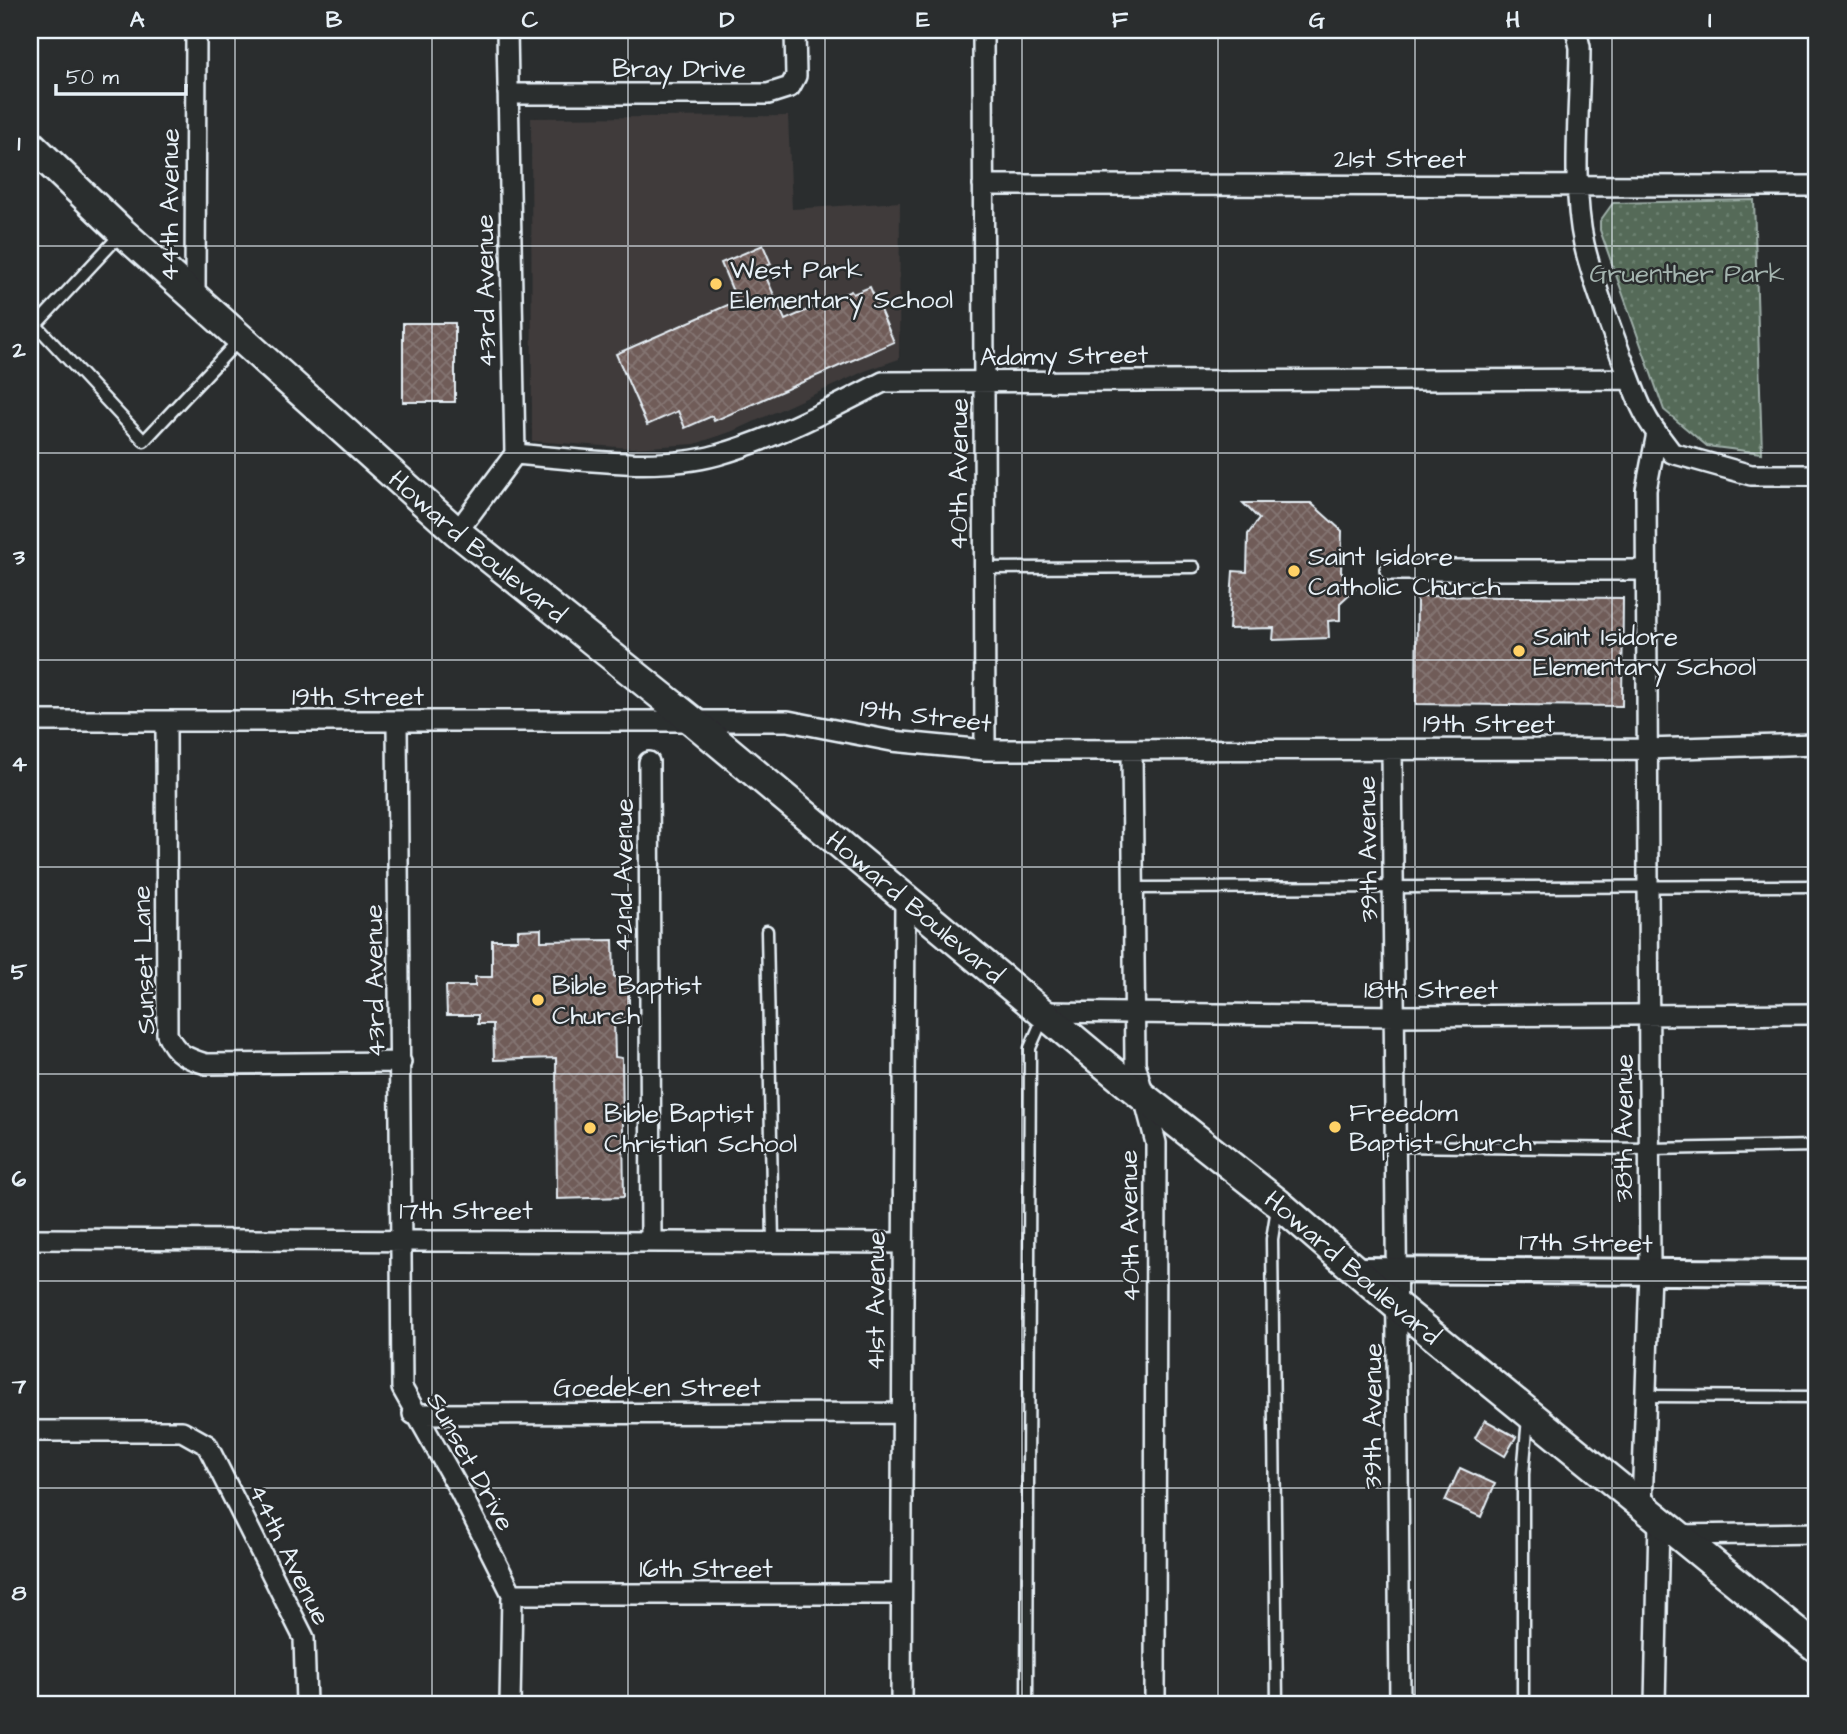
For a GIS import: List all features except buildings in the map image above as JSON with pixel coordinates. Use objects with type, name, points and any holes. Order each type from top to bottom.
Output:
[{"type":"main road","name":"Howard Boulevard","points":[[30,144],[122,232],[457,532],[694,722],[1045,1012],[1141,1095],[1278,1203],[1397,1306],[1817,1648]]},
{"type":"street","name":"44th Avenue","points":[[195,297],[196,30]]},
{"type":"street","name":"43rd Avenue","points":[[507,30],[515,454]]},
{"type":"street","name":"Bray Drive","points":[[508,94],[768,93],[790,87],[796,76],[796,30]]},
{"type":"street","name":"40th Avenue","points":[[983,30],[985,750]]},
{"type":"street","points":[[1576,30],[1580,47],[1579,184],[1584,242],[1600,298],[1645,418],[1672,453],[1751,475],[1817,475]]},
{"type":"street","name":"21st Street","points":[[983,184],[1817,186]]},
{"type":"street","name":"Adamy Street","points":[[515,454],[637,464],[716,456],[797,425],[883,382],[1630,379]]},
{"type":"street","name":"38th Avenue","points":[[1655,1704],[1659,1521],[1646,1396],[1650,1272],[1646,490],[1657,433]]},
{"type":"street","points":[[457,532],[515,454]]},
{"type":"street","points":[[1390,570],[1646,570]]},
{"type":"street","name":"19th Street","points":[[30,721],[788,721],[892,741],[985,750],[1646,749],[1817,744]]},
{"type":"street","name":"Sunset Lane","points":[[166,722],[167,1034],[173,1048],[184,1058],[206,1064],[401,1062]]},
{"type":"street","name":"43rd Avenue","points":[[397,723],[402,1240]]},
{"type":"street","name":"39th Avenue","points":[[1392,749],[1400,1704]]},
{"type":"street","name":"40th Avenue","points":[[1132,750],[1135,1063],[1141,1095],[1156,1143],[1155,1704]]},
{"type":"street","name":"42nd Avenue","points":[[649,762],[651,1241]]},
{"type":"street","name":"41st Avenue","points":[[901,1704],[901,1242],[905,897]]},
{"type":"street","name":"18th Street","points":[[1045,1012],[1395,1016],[1817,1014]]},
{"type":"street","name":"17th Street","points":[[30,1239],[901,1242]]},
{"type":"street","name":"Sunset Drive","points":[[402,1240],[402,1388],[413,1414],[460,1491],[512,1594],[510,1704]]},
{"type":"street","name":"17th Street","points":[[1355,1270],[1817,1273]]},
{"type":"street","name":"Goedeken Street","points":[[413,1414],[901,1413]]},
{"type":"street","name":"44th Avenue","points":[[30,1431],[182,1431],[207,1445],[304,1638],[306,1704]]},
{"type":"street","points":[[1659,1521],[1817,1533]]},
{"type":"street","name":"16th Street","points":[[512,1594],[901,1594]]},
{"type":"lane","points":[[122,232],[36,325],[144,441],[241,338]]},
{"type":"lane","points":[[984,568],[1194,567]]},
{"type":"lane","points":[[1132,888],[1817,886]]},
{"type":"lane","points":[[767,931],[773,1242]]},
{"type":"lane","points":[[1027,1704],[1030,1048],[1045,1012]]},
{"type":"lane","points":[[1396,1146],[1649,1149],[1817,1146]]},
{"type":"lane","points":[[1277,1704],[1272,1239],[1278,1203]]},
{"type":"lane","points":[[1646,1396],[1817,1397]]},
{"type":"lane","points":[[1522,1704],[1523,1474],[1528,1412]]},
{"type":"shaded area","name":"West Park Elementary School","points":[[788,116],[792,209],[900,202],[899,359],[865,371],[736,430],[695,444],[632,448],[532,441],[531,118]]},
{"type":"green space","name":"Gruenther Park","points":[[1754,200],[1762,453],[1707,446],[1664,410],[1600,230],[1600,221],[1613,203]]},
{"type":"place","name":"West Park Elementary School","points":[[716,284]]},
{"type":"place","name":"Saint Isidore Catholic Church","points":[[1294,571]]},
{"type":"place","name":"Saint Isidore Elementary School","points":[[1519,651]]},
{"type":"place","name":"Bible Baptist Church","points":[[538,1000]]},
{"type":"place","name":"Freedom Baptist Church","points":[[1335,1127]]},
{"type":"place","name":"Bible Baptist Christian School","points":[[590,1128]]}]
